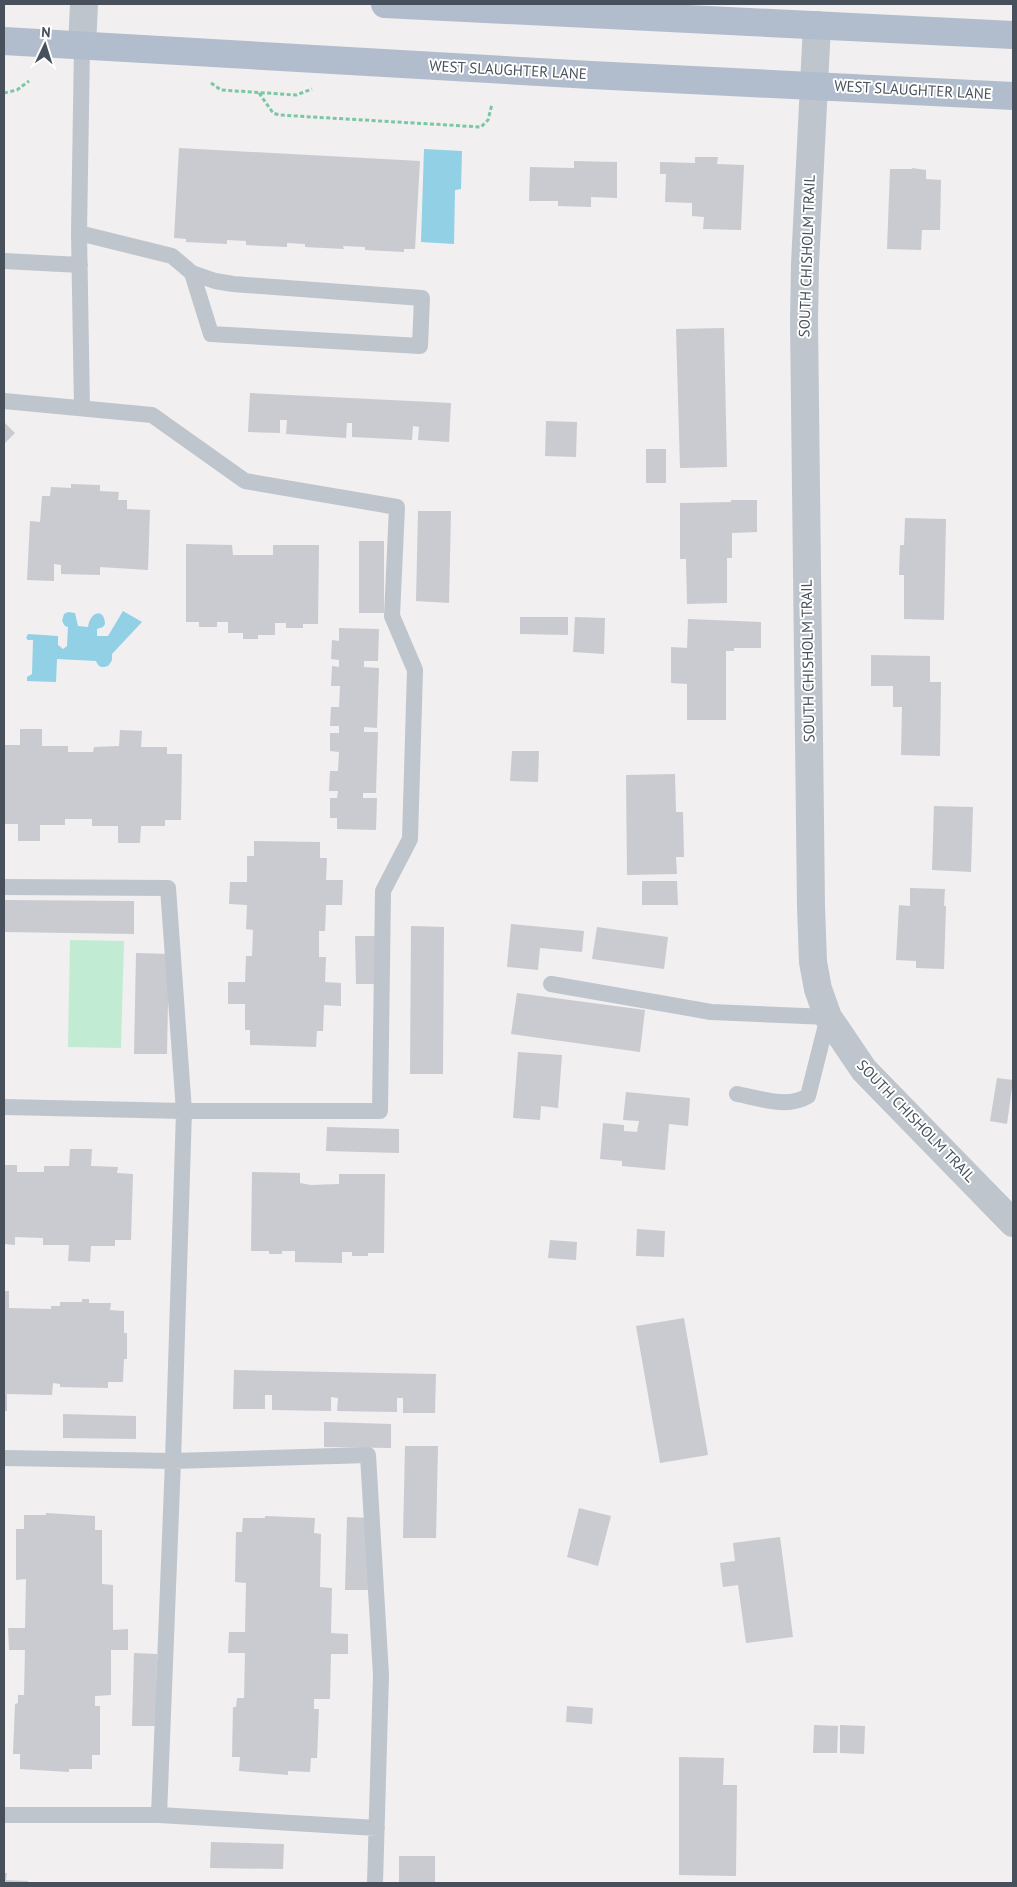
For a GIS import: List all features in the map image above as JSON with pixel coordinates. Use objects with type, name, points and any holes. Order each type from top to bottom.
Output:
[{"type":"main road","points":[[385,4],[1013,35]]},
{"type":"main road","name":"WEST SLAUGHTER LANE","points":[[4,41],[1013,96]]},
{"type":"street","points":[[82,46],[84,4]]},
{"type":"street","name":"SOUTH CHISHOLM TRAIL","points":[[818,25],[805,264],[804,329],[813,962],[818,989],[828,1017],[864,1070],[1013,1223]]},
{"type":"lane","points":[[82,46],[79,233],[82,408]]},
{"type":"lane","points":[[79,233],[172,256],[192,273],[215,281],[233,284],[422,298],[420,346],[211,334],[192,273]]},
{"type":"lane","points":[[4,261],[80,265]]},
{"type":"lane","points":[[4,401],[152,415],[244,480],[397,507],[392,616],[415,670],[410,839],[383,891],[380,1111],[184,1111],[4,1107]]},
{"type":"lane","points":[[4,887],[168,888],[184,1111],[159,1815]]},
{"type":"lane","points":[[551,984],[711,1012],[828,1017],[808,1096],[800,1101],[789,1103],[737,1094]]},
{"type":"lane","points":[[4,1458],[173,1461],[368,1455],[381,1675],[375,1883]]},
{"type":"lane","points":[[4,1815],[159,1815],[377,1828]]},
{"type":"path","points":[[4,93],[17,90],[29,81]]},
{"type":"path","points":[[214,84],[221,90],[296,95],[309,90]]},
{"type":"path","points":[[258,92],[273,113],[279,115],[481,127],[488,120],[492,104]]},
{"type":"green space","points":[[70,940],[124,941],[121,1048],[68,1047]]},
{"type":"water","points":[[424,149],[462,151],[461,189],[455,190],[454,244],[421,242]]},
{"type":"water","points":[[123,611],[142,622],[112,654],[112,660],[109,665],[103,667],[99,666],[96,661],[57,659],[56,682],[27,681],[27,677],[32,674],[33,640],[26,638],[28,634],[58,636],[58,645],[63,649],[67,646],[68,627],[62,621],[64,614],[68,612],[75,613],[78,626],[88,627],[94,615],[102,615],[105,624],[97,629],[97,636],[108,636]]},
{"type":"building","points":[[179,148],[420,161],[415,249],[404,249],[404,252],[365,250],[365,247],[343,246],[344,249],[305,247],[305,244],[287,243],[287,247],[246,245],[246,241],[227,240],[227,244],[186,242],[186,239],[174,238]]},
{"type":"building","points":[[695,157],[718,157],[717,164],[744,165],[741,230],[703,229],[704,217],[692,216],[692,203],[665,202],[666,174],[660,174],[660,162],[695,163]]},
{"type":"building","points":[[574,161],[617,162],[617,198],[591,197],[591,207],[558,206],[558,201],[529,201],[530,167],[574,168]]},
{"type":"building","points":[[912,168],[926,170],[926,179],[941,180],[940,230],[922,230],[921,250],[887,249],[890,169]]},
{"type":"building","points":[[724,328],[727,467],[680,468],[676,329]]},
{"type":"building","points":[[250,393],[451,403],[449,442],[418,440],[419,427],[413,426],[412,440],[352,437],[352,423],[347,423],[346,438],[286,434],[287,420],[280,420],[280,433],[248,432]]},
{"type":"building","points":[[546,421],[577,422],[576,457],[545,456]]},
{"type":"building","points":[[4,422],[15,433],[4,444]]},
{"type":"building","points":[[646,449],[666,449],[666,483],[646,483]]},
{"type":"building","points":[[71,484],[100,485],[100,491],[119,492],[118,500],[127,500],[127,509],[150,510],[148,570],[100,567],[100,575],[61,574],[61,565],[54,564],[54,581],[27,580],[30,521],[40,522],[42,496],[50,496],[51,487],[71,488]]},
{"type":"building","points":[[731,500],[757,500],[757,532],[732,533],[732,558],[727,558],[727,603],[687,604],[686,559],[680,559],[680,503],[731,502]]},
{"type":"building","points":[[418,511],[451,511],[449,603],[416,601]]},
{"type":"building","points":[[905,518],[946,519],[944,620],[904,619],[904,575],[899,575],[900,545],[904,545]]},
{"type":"building","points":[[359,541],[384,541],[384,613],[359,613]]},
{"type":"building","points":[[186,544],[232,545],[233,555],[273,555],[273,545],[319,545],[318,624],[303,624],[303,628],[286,628],[286,623],[275,623],[275,635],[258,635],[258,639],[243,639],[243,633],[228,633],[228,622],[217,622],[217,627],[199,627],[199,622],[186,622]]},
{"type":"building","points":[[520,617],[568,617],[568,635],[520,634]]},
{"type":"building","points":[[575,617],[605,618],[604,654],[573,652]]},
{"type":"building","points":[[688,619],[761,622],[761,648],[734,648],[734,651],[726,651],[726,720],[687,720],[687,684],[671,683],[671,647],[687,648]]},
{"type":"building","points":[[339,628],[379,629],[378,661],[364,661],[364,667],[379,668],[377,728],[364,727],[364,732],[378,732],[376,793],[363,793],[363,798],[377,798],[376,830],[337,829],[337,818],[330,818],[330,798],[337,798],[338,791],[329,791],[330,771],[338,771],[339,752],[330,751],[330,733],[339,733],[339,726],[330,726],[331,707],[339,707],[340,686],[331,686],[332,666],[339,667],[339,660],[331,659],[332,640],[339,641]]},
{"type":"building","points":[[871,655],[930,656],[930,682],[941,682],[940,756],[901,755],[902,707],[893,707],[893,686],[871,686]]},
{"type":"building","points":[[20,729],[42,729],[42,746],[68,746],[68,752],[93,752],[94,747],[119,746],[120,730],[142,731],[141,747],[167,747],[167,754],[182,754],[181,820],[165,820],[165,826],[141,826],[140,843],[118,843],[118,826],[92,826],[92,819],[65,819],[65,825],[40,825],[40,841],[18,841],[18,824],[4,824],[4,745],[20,745]]},
{"type":"building","points":[[512,751],[539,751],[538,782],[510,781]]},
{"type":"building","points":[[675,774],[676,812],[683,812],[684,857],[676,857],[677,874],[627,875],[626,775]]},
{"type":"building","points":[[934,806],[973,807],[971,872],[932,870]]},
{"type":"building","points":[[254,841],[320,842],[320,858],[327,858],[326,880],[343,880],[342,905],[326,905],[325,931],[319,931],[319,957],[326,957],[325,982],[341,983],[341,1006],[324,1005],[323,1031],[317,1031],[316,1047],[250,1045],[250,1030],[245,1030],[245,1004],[228,1004],[228,982],[245,982],[246,956],[252,956],[253,930],[246,929],[247,905],[229,904],[230,882],[247,882],[247,856],[254,856]]},
{"type":"building","points":[[642,881],[677,881],[678,905],[642,905]]},
{"type":"building","points":[[910,888],[945,889],[944,969],[916,968],[916,961],[896,960],[899,905],[910,906]]},
{"type":"building","points":[[4,900],[134,901],[134,934],[4,932]]},
{"type":"building","points":[[511,924],[584,931],[582,952],[540,948],[538,970],[507,967]]},
{"type":"building","points":[[411,926],[444,927],[443,1074],[410,1074]]},
{"type":"building","points":[[597,927],[668,937],[664,969],[592,959]]},
{"type":"building","points":[[355,936],[379,936],[380,984],[356,984]]},
{"type":"building","points":[[136,953],[169,954],[167,1054],[134,1054]]},
{"type":"building","points":[[517,993],[645,1010],[640,1052],[511,1034]]},
{"type":"building","points":[[518,1052],[562,1055],[558,1108],[541,1106],[540,1120],[513,1118]]},
{"type":"building","points":[[997,1078],[1013,1080],[1007,1124],[990,1121]]},
{"type":"building","points":[[626,1092],[690,1098],[688,1126],[669,1124],[665,1170],[622,1166],[622,1161],[600,1159],[603,1123],[624,1125],[624,1131],[637,1132],[639,1121],[623,1120]]},
{"type":"building","points":[[327,1127],[399,1129],[399,1153],[326,1151]]},
{"type":"building","points":[[70,1149],[92,1149],[91,1166],[118,1167],[117,1173],[133,1174],[131,1240],[115,1240],[115,1246],[91,1246],[90,1262],[68,1261],[69,1245],[43,1245],[43,1238],[15,1237],[15,1245],[4,1244],[4,1165],[17,1165],[17,1172],[44,1172],[44,1166],[69,1166]]},
{"type":"building","points":[[252,1172],[300,1173],[300,1183],[311,1185],[339,1184],[339,1174],[385,1174],[384,1253],[352,1256],[352,1252],[342,1252],[342,1263],[295,1262],[295,1251],[269,1254],[269,1251],[251,1251]]},
{"type":"building","points":[[637,1229],[665,1231],[664,1257],[636,1256]]},
{"type":"building","points":[[550,1240],[577,1242],[576,1260],[548,1258]]},
{"type":"building","points":[[4,1291],[9,1291],[9,1308],[51,1309],[51,1306],[60,1306],[60,1302],[82,1302],[82,1299],[89,1299],[89,1303],[111,1303],[110,1310],[124,1311],[124,1333],[127,1333],[127,1359],[124,1359],[123,1382],[108,1382],[108,1388],[60,1387],[60,1384],[53,1383],[52,1395],[7,1394],[7,1411],[4,1411]]},
{"type":"building","points":[[684,1318],[708,1455],[660,1463],[636,1326]]},
{"type":"building","points":[[234,1370],[436,1374],[435,1413],[403,1413],[403,1398],[397,1398],[397,1412],[337,1411],[338,1398],[331,1397],[331,1411],[272,1410],[272,1395],[265,1395],[265,1409],[233,1409]]},
{"type":"building","points":[[63,1414],[136,1416],[136,1439],[63,1438]]},
{"type":"building","points":[[324,1422],[391,1424],[391,1448],[324,1447]]},
{"type":"building","points":[[405,1446],[438,1446],[436,1538],[403,1538]]},
{"type":"building","points":[[579,1508],[611,1516],[598,1566],[567,1557]]},
{"type":"building","points":[[46,1513],[95,1516],[95,1530],[102,1530],[102,1584],[113,1585],[113,1630],[128,1629],[128,1650],[111,1650],[111,1695],[95,1696],[95,1706],[100,1706],[100,1755],[92,1755],[92,1769],[69,1769],[69,1772],[20,1769],[20,1754],[13,1754],[15,1704],[18,1703],[18,1695],[24,1695],[25,1650],[9,1650],[8,1628],[25,1628],[26,1579],[16,1580],[16,1529],[24,1529],[24,1515],[46,1515]]},
{"type":"building","points":[[265,1516],[315,1518],[314,1533],[321,1534],[320,1587],[332,1588],[331,1633],[348,1634],[348,1654],[331,1654],[330,1699],[314,1699],[314,1709],[319,1709],[317,1758],[311,1758],[310,1772],[288,1771],[288,1775],[239,1771],[240,1757],[232,1757],[233,1707],[236,1707],[237,1698],[244,1698],[245,1653],[228,1653],[229,1632],[245,1632],[246,1583],[235,1582],[236,1532],[242,1532],[243,1518],[265,1518]]},
{"type":"building","points":[[347,1517],[371,1518],[369,1590],[345,1590]]},
{"type":"building","points":[[780,1537],[793,1637],[746,1643],[738,1585],[723,1587],[720,1563],[735,1561],[733,1543]]},
{"type":"building","points":[[134,1653],[157,1654],[156,1726],[132,1726]]},
{"type":"building","points":[[567,1706],[593,1708],[592,1724],[566,1722]]},
{"type":"building","points":[[814,1725],[838,1726],[837,1753],[813,1753]]},
{"type":"building","points":[[840,1725],[865,1726],[864,1754],[840,1753]]},
{"type":"building","points":[[679,1757],[724,1758],[723,1785],[737,1785],[736,1876],[679,1875]]},
{"type":"building","points":[[211,1842],[284,1844],[283,1869],[210,1868]]},
{"type":"building","points":[[399,1856],[435,1856],[435,1883],[399,1883]]},
{"type":"building","points":[[4,1873],[7,1873],[6,1880],[28,1881],[28,1883],[4,1883]]}]
